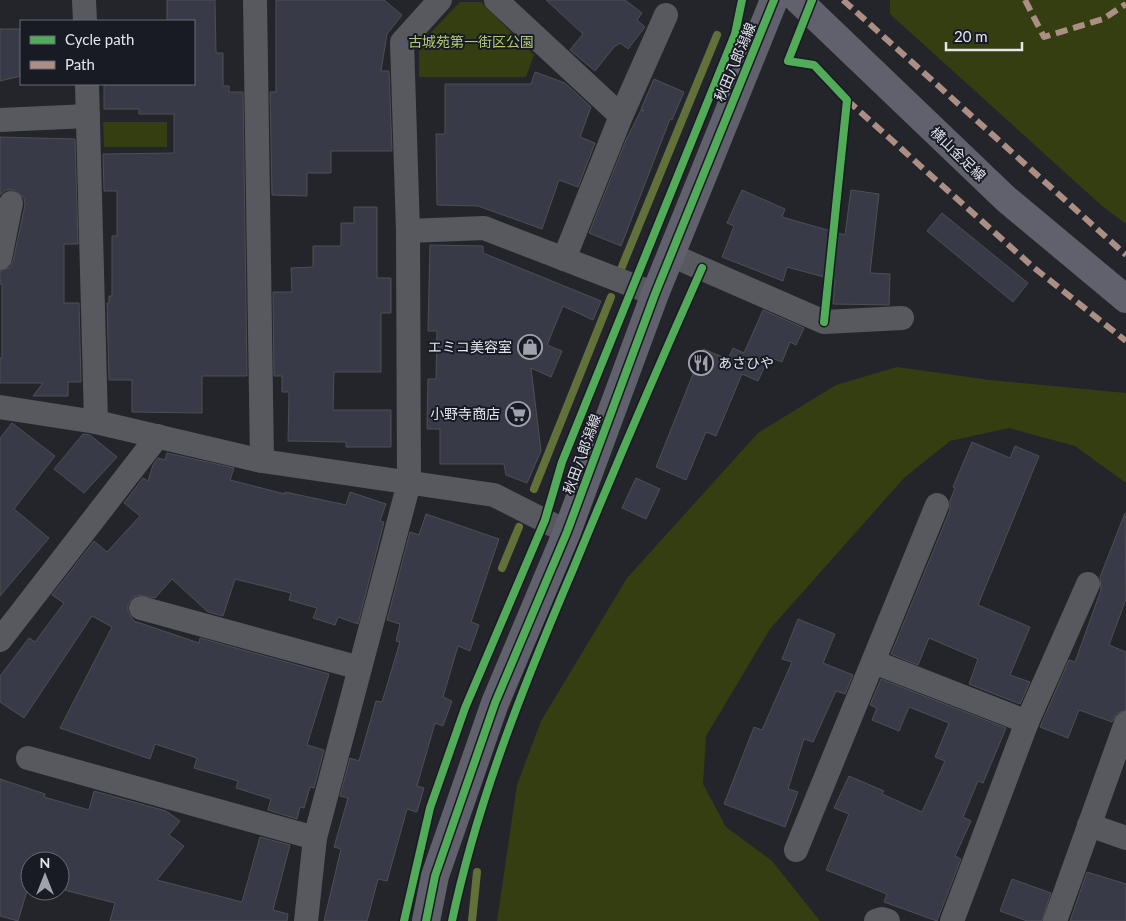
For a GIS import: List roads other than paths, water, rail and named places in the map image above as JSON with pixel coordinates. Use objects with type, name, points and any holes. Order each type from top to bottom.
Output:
[{"type":"main road","name":"秋田八郎潟線","points":[[426,921],[434,876],[495,703],[567,532],[655,294],[774,0]]},
{"type":"main road","name":"横山金足線","points":[[798,0],[1006,199],[1126,299]]},
{"type":"street","points":[[84,0],[84,20]]},
{"type":"street","points":[[256,0],[262,461]]},
{"type":"street","points":[[306,921],[315,838],[408,483],[408,230],[402,42],[440,0]]},
{"type":"street","points":[[496,0],[621,116]]},
{"type":"street","points":[[564,259],[621,116],[666,16]]},
{"type":"street","points":[[87,85],[96,422]]},
{"type":"street","points":[[0,120],[88,116]]},
{"type":"street","points":[[0,258],[11,203]]},
{"type":"street","points":[[408,230],[484,228],[655,294]]},
{"type":"street","points":[[671,255],[824,322],[902,318]]},
{"type":"street","points":[[0,407],[96,422],[262,461],[494,495],[567,532]]},
{"type":"street","points":[[0,640],[158,436]]},
{"type":"street","points":[[796,850],[938,505]]},
{"type":"street","points":[[952,921],[1027,722],[1088,584]]},
{"type":"street","points":[[141,608],[360,668]]},
{"type":"street","points":[[874,662],[1027,722]]},
{"type":"street","points":[[1055,921],[1090,825],[1120,758],[1126,723]]},
{"type":"street","points":[[28,758],[315,838]]},
{"type":"street","points":[[1090,825],[1126,838]]},
{"type":"street","points":[[876,921],[882,919],[888,921]]},
{"type":"waterway","points":[[621,269],[717,35]]},
{"type":"waterway","points":[[534,489],[611,297]]},
{"type":"waterway","points":[[502,568],[519,527]]},
{"type":"waterway","points":[[472,921],[477,872]]},
{"type":"place","name":"エミコ美容室","points":[[530,347]]},
{"type":"place","name":"あさひや","points":[[701,363]]},
{"type":"place","name":"小野寺商店","points":[[518,414]]},
{"type":"park label","name":"古城苑第一街区公園","points":[[471,42]]}]
